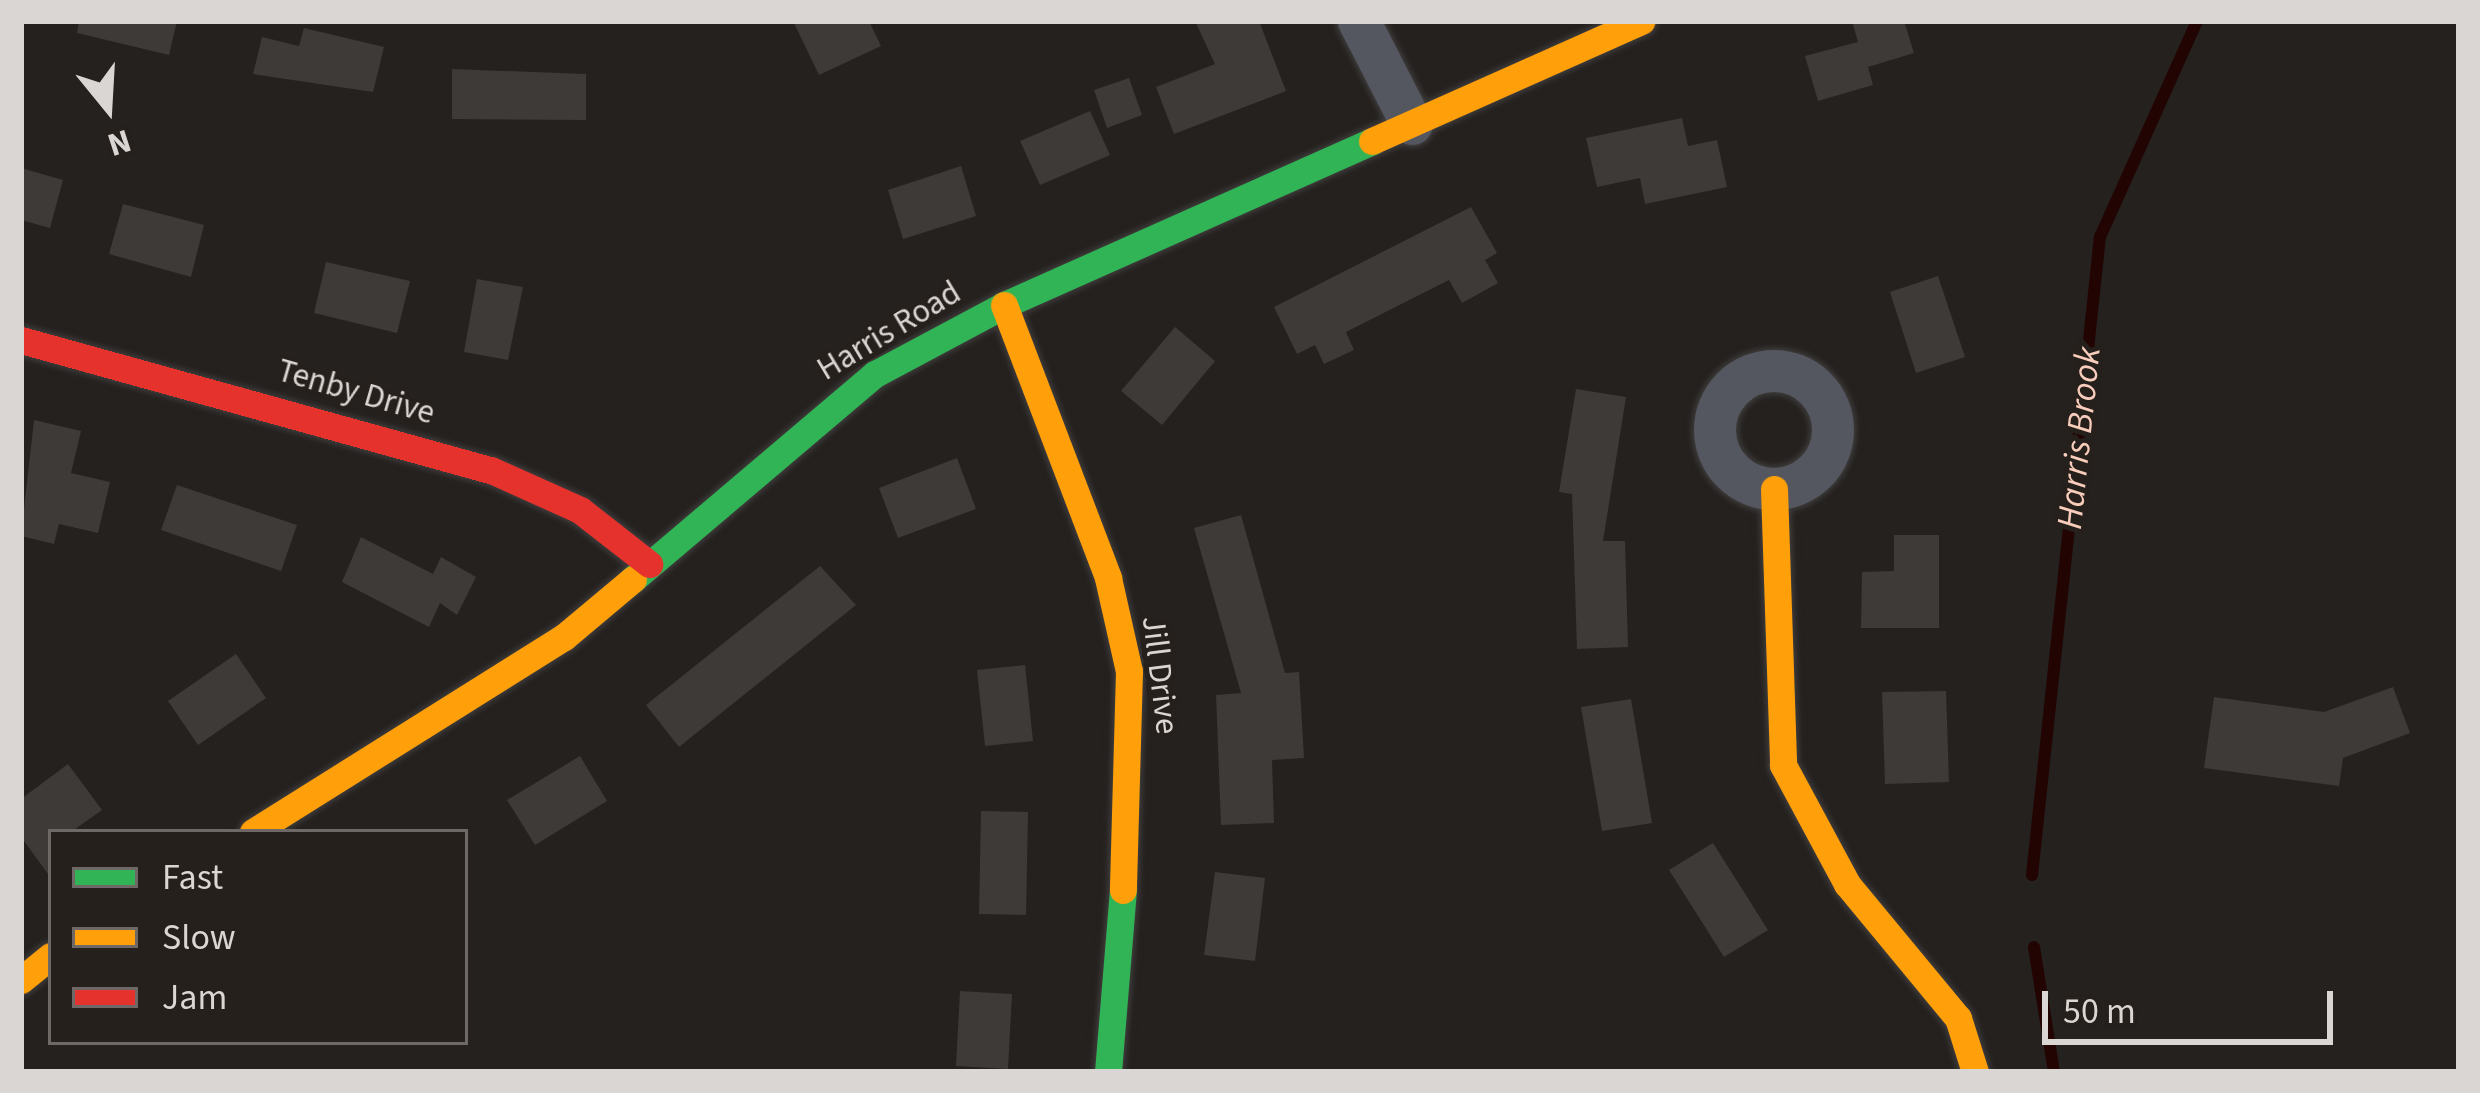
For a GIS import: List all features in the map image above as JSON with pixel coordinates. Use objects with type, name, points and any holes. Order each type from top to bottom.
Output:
[{"type":"street","points":[[1359,21],[1412,124]]},
{"type":"street","name":"Harris Road","points":[[258,829],[486,693],[649,564],[875,374],[1004,305],[1641,21]]},
{"type":"street","name":"Jill Drive","points":[[1004,305],[1108,578],[1129,670],[1133,764],[1108,1072]]},
{"type":"street","name":"Tenby Drive","points":[[21,340],[490,470],[580,510],[649,564]]},
{"type":"street","points":[[1774,489],[1783,765],[1847,884],[1958,1018],[1975,1072]]},
{"type":"street","points":[[21,980],[48,958]]},
{"type":"building","points":[[79,21],[177,21],[169,55],[77,33]]},
{"type":"building","points":[[793,21],[869,21],[881,46],[819,75]]},
{"type":"building","points":[[1195,21],[1259,21],[1286,91],[1174,134],[1156,87],[1215,64]]},
{"type":"building","points":[[1852,21],[1904,21],[1914,53],[1868,67],[1873,85],[1818,101],[1805,56],[1858,42]]},
{"type":"building","points":[[304,28],[384,47],[373,92],[253,74],[262,37],[299,46]]},
{"type":"building","points":[[452,69],[586,74],[586,120],[452,119]]},
{"type":"building","points":[[1129,78],[1142,115],[1107,128],[1094,90]]},
{"type":"building","points":[[1090,111],[1110,155],[1040,185],[1020,141]]},
{"type":"building","points":[[1682,118],[1688,146],[1717,140],[1727,187],[1645,204],[1640,178],[1597,187],[1586,138]]},
{"type":"building","points":[[961,166],[976,216],[903,239],[888,190]]},
{"type":"building","points":[[21,168],[63,180],[50,228],[21,220]]},
{"type":"building","points":[[123,204],[204,225],[191,277],[109,254]]},
{"type":"building","points":[[1471,207],[1497,253],[1485,260],[1498,283],[1462,303],[1449,280],[1346,332],[1354,350],[1324,364],[1315,345],[1297,354],[1274,307]]},
{"type":"building","points":[[326,262],[410,281],[397,333],[314,313]]},
{"type":"building","points":[[1938,276],[1965,357],[1916,373],[1890,292]]},
{"type":"building","points":[[477,279],[523,287],[508,360],[464,352]]},
{"type":"building","points":[[1175,327],[1215,361],[1162,425],[1121,391]]},
{"type":"building","points":[[1576,389],[1626,397],[1603,541],[1625,541],[1628,647],[1577,649],[1572,494],[1559,492]]},
{"type":"building","points":[[34,420],[81,431],[71,473],[110,482],[98,533],[59,524],[54,544],[21,536]]},
{"type":"building","points":[[957,458],[976,509],[898,538],[879,488]]},
{"type":"building","points":[[177,485],[297,525],[281,571],[161,530]]},
{"type":"building","points":[[1241,515],[1285,673],[1299,672],[1304,758],[1272,760],[1274,823],[1221,825],[1216,695],[1241,693],[1194,528]]},
{"type":"building","points":[[1894,535],[1939,535],[1939,628],[1861,628],[1862,572],[1894,571]]},
{"type":"building","points":[[361,537],[433,574],[441,557],[476,577],[457,615],[440,603],[429,627],[342,582]]},
{"type":"building","points":[[820,566],[856,605],[679,747],[646,705]]},
{"type":"building","points":[[236,654],[266,698],[198,745],[168,701]]},
{"type":"building","points":[[1025,665],[1033,741],[985,746],[977,670]]},
{"type":"building","points":[[2393,687],[2410,733],[2343,758],[2339,786],[2204,768],[2214,697],[2324,712]]},
{"type":"building","points":[[1946,691],[1949,782],[1885,784],[1882,692]]},
{"type":"building","points":[[1631,699],[1652,823],[1602,831],[1581,707]]},
{"type":"building","points":[[580,756],[607,801],[535,845],[507,800]]},
{"type":"building","points":[[68,764],[102,810],[75,829],[48,829],[48,874],[21,837],[21,799]]},
{"type":"building","points":[[981,811],[1028,812],[1026,915],[979,914]]},
{"type":"building","points":[[1713,843],[1768,930],[1724,957],[1669,870]]},
{"type":"building","points":[[1215,872],[1265,878],[1255,961],[1204,955]]},
{"type":"building","points":[[960,991],[1012,994],[1008,1069],[956,1066]]},
{"type":"waterway","name":"Harris Brook","points":[[2032,875],[2100,237],[2197,21]]},
{"type":"waterway","name":"Harris Brook","points":[[2034,947],[2054,1072]]},
{"type":"traffic: fast","points":[[633,579],[875,374],[1004,305],[1372,141]]},
{"type":"traffic: fast","points":[[1108,1072],[1123,890]]},
{"type":"traffic: slow","points":[[1372,141],[1641,21]]},
{"type":"traffic: slow","points":[[1004,305],[1108,578],[1129,671],[1123,890]]},
{"type":"traffic: slow","points":[[1774,489],[1783,765],[1847,884],[1958,1018],[1975,1072]]},
{"type":"traffic: slow","points":[[258,829],[564,637],[633,579]]},
{"type":"traffic: slow","points":[[21,980],[48,958]]},
{"type":"traffic: jam","points":[[21,340],[491,470],[580,510],[649,564]]}]
